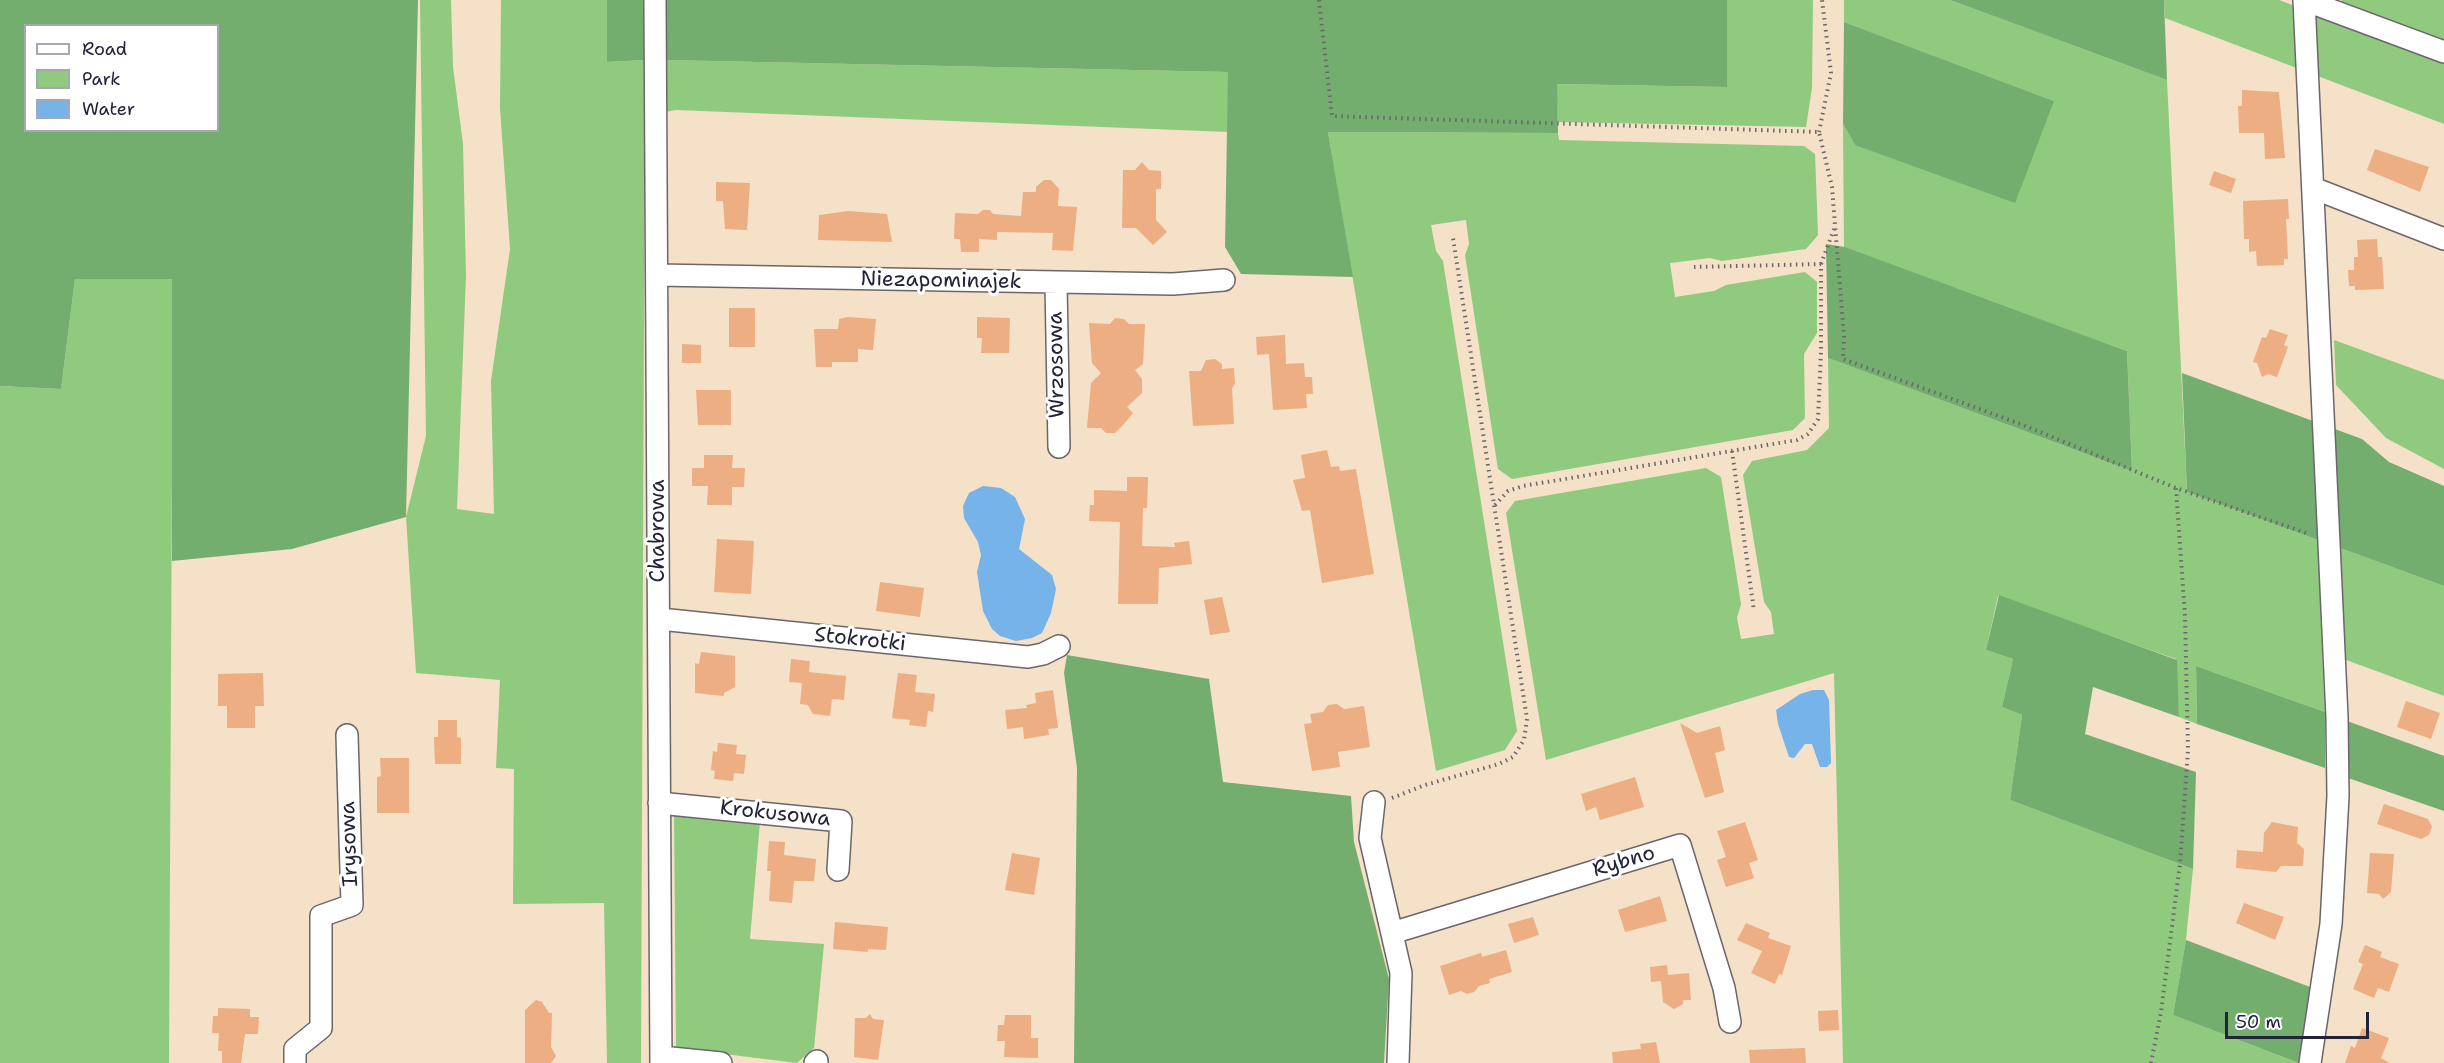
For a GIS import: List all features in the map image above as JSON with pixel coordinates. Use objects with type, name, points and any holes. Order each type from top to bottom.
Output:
[{"type":"street","name":"Chabrowa","points":[[655,0],[661,1060]]},
{"type":"street","points":[[2310,1063],[2331,924],[2338,820],[2337,717],[2330,541],[2304,0],[2444,52]]},
{"type":"street","points":[[2313,188],[2444,239]]},
{"type":"street","name":"Niezapominajek","points":[[657,275],[1056,283],[1173,284],[1224,280]]},
{"type":"street","name":"Wrzosowa","points":[[1056,283],[1059,447]]},
{"type":"street","name":"Stokrotki","points":[[660,619],[1028,657],[1043,654],[1059,646]]},
{"type":"street","name":"Irysowa","points":[[295,1063],[295,1049],[321,1028],[321,916],[351,905],[347,735]]},
{"type":"street","points":[[1374,802],[1370,838],[1401,974],[1398,1063]]},
{"type":"street","name":"Krokusowa","points":[[659,803],[841,820],[838,870]]},
{"type":"street","name":"Rybno","points":[[1392,933],[1680,845],[1724,988],[1730,1023]]},
{"type":"street","points":[[661,1060],[721,1063]]},
{"type":"path","points":[[1319,0],[1332,116],[1819,132]]},
{"type":"path","points":[[1822,0],[1831,73],[1819,132],[1832,187],[1844,337],[1843,359],[2023,425],[2176,488],[2330,541]]},
{"type":"path","points":[[1494,505],[1508,491],[1523,486],[1797,440],[1809,434],[1818,419],[1821,264],[1835,226]]},
{"type":"path","points":[[1374,802],[1499,764],[1513,757],[1524,740],[1527,719],[1453,238]]},
{"type":"path","points":[[1694,267],[1821,264]]},
{"type":"path","points":[[1732,451],[1754,611]]},
{"type":"path","points":[[2151,1063],[2161,1012],[2180,864],[2188,750],[2185,616],[2176,488]]},
{"type":"green space","points":[[0,0],[418,0],[406,517],[292,549],[172,561],[172,279],[75,279],[61,389],[0,386]]},
{"type":"green space","points":[[420,0],[451,0],[453,67],[463,144],[466,276],[457,509],[494,514],[491,381],[510,249],[500,108],[501,0],[607,0],[607,62],[645,60],[641,1063],[607,1063],[604,903],[513,904],[514,769],[496,768],[500,680],[416,673],[406,517],[426,436]]},
{"type":"green space","points":[[607,0],[645,0],[645,60],[607,62]]},
{"type":"green space","points":[[664,0],[1727,0],[1727,87],[1557,84],[1558,133],[1328,132],[1353,277],[1241,274],[1225,247],[1228,72],[665,60]]},
{"type":"green space","points":[[1727,0],[1813,0],[1812,88],[1806,127],[1558,122],[1556,84],[1727,87]]},
{"type":"green space","points":[[1844,0],[1950,0],[2167,80],[2187,492],[2444,586],[2444,696],[2322,651],[2325,712],[2196,666],[2197,724],[2179,717],[2176,659],[1998,596],[1986,650],[2013,659],[2002,707],[2022,715],[2010,800],[2193,869],[2186,940],[2173,1015],[2299,1063],[1843,1063],[1834,673],[1546,760],[1506,513],[1515,501],[1706,468],[1721,477],[1741,604],[1737,618],[1741,639],[1774,634],[1771,612],[1764,602],[1743,475],[1752,461],[1807,450],[1829,428],[1828,358],[2132,471],[2127,351],[1844,247],[1843,124],[1855,145],[2054,101],[1844,22]]},
{"type":"green space","points":[[1950,0],[2164,0],[2167,80]]},
{"type":"green space","points":[[2164,0],[2279,0],[2444,62],[2444,124],[2165,18]]},
{"type":"green space","points":[[2341,0],[2444,0],[2444,43],[2346,7]]},
{"type":"green space","points":[[1844,22],[2054,101],[2015,203],[1855,145],[1843,124]]},
{"type":"green space","points":[[665,60],[1228,72],[1228,132],[676,110],[665,112]]},
{"type":"green space","points":[[1328,132],[1558,133],[1559,140],[1804,146],[1815,154],[1818,235],[1806,249],[1722,261],[1710,258],[1670,263],[1675,297],[1714,291],[1726,285],[1805,272],[1817,282],[1817,333],[1804,354],[1805,418],[1793,430],[1512,479],[1498,469],[1465,255],[1469,244],[1466,220],[1431,225],[1436,251],[1443,261],[1517,731],[1505,750],[1436,771]]},
{"type":"green space","points":[[1826,244],[1845,247],[2127,351],[2132,471],[1828,358]]},
{"type":"green space","points":[[75,279],[173,279],[169,1063],[0,1063],[0,386],[61,389]]},
{"type":"green space","points":[[2334,340],[2444,380],[2444,469],[2386,438],[2336,385]]},
{"type":"green space","points":[[2182,373],[2362,439],[2389,462],[2444,486],[2444,586],[2187,492]]},
{"type":"green space","points":[[1999,595],[2177,660],[2179,717],[2093,687],[2085,734],[2196,772],[2193,869],[2010,800],[2022,715],[2002,707],[2013,659],[1986,650]]},
{"type":"green space","points":[[1067,655],[1209,679],[1223,782],[1351,796],[1354,842],[1389,979],[1384,1063],[1074,1063],[1077,768],[1064,673]]},
{"type":"green space","points":[[2196,666],[2325,712],[2325,768],[2197,724]]},
{"type":"green space","points":[[2347,721],[2444,756],[2444,811],[2348,778]]},
{"type":"green space","points":[[674,812],[760,822],[750,939],[824,944],[814,1048],[797,1063],[676,1048]]},
{"type":"green space","points":[[2186,940],[2310,987],[2299,1063],[2173,1015]]},
{"type":"water","points":[[983,486],[1001,488],[1015,497],[1025,519],[1019,549],[1052,575],[1056,589],[1051,613],[1042,633],[1032,638],[1016,641],[1000,636],[992,629],[983,611],[977,572],[981,555],[978,542],[964,518],[963,506],[969,493]]},
{"type":"water","points":[[1813,690],[1824,690],[1829,700],[1831,763],[1827,767],[1820,767],[1812,744],[1805,744],[1794,758],[1789,757],[1778,724],[1776,710],[1800,694]]},
{"type":"building","points":[[2242,90],[2279,92],[2285,158],[2265,159],[2264,133],[2239,133],[2238,106],[2242,106]]},
{"type":"building","points":[[2375,149],[2429,167],[2420,192],[2367,170]]},
{"type":"building","points":[[1142,162],[1149,170],[1161,171],[1161,189],[1156,189],[1156,220],[1167,232],[1153,245],[1136,228],[1122,228],[1123,170],[1135,170]]},
{"type":"building","points":[[2214,171],[2236,179],[2231,193],[2209,185]]},
{"type":"building","points":[[1044,180],[1051,180],[1059,189],[1058,206],[1077,207],[1073,251],[1052,250],[1053,233],[997,232],[997,240],[979,239],[979,252],[961,252],[960,239],[954,239],[955,213],[978,214],[983,210],[990,210],[993,214],[1021,216],[1023,192],[1036,192],[1036,187]]},
{"type":"building","points":[[716,182],[750,183],[747,230],[725,229],[723,201],[716,201]]},
{"type":"building","points":[[2288,199],[2289,219],[2286,219],[2288,259],[2284,259],[2284,265],[2257,266],[2256,251],[2249,252],[2249,239],[2244,239],[2243,201]]},
{"type":"building","points":[[849,211],[887,214],[892,242],[818,240],[819,215]]},
{"type":"building","points":[[2377,239],[2378,257],[2382,257],[2384,289],[2355,290],[2355,286],[2349,286],[2348,270],[2354,270],[2354,257],[2358,257],[2357,240]]},
{"type":"building","points":[[729,308],[755,308],[755,347],[729,347]]},
{"type":"building","points":[[848,317],[876,319],[873,350],[858,349],[858,362],[832,362],[832,367],[816,367],[814,329],[838,329],[839,319]]},
{"type":"building","points":[[977,317],[1010,318],[1009,353],[981,353],[982,338],[977,338]]},
{"type":"building","points":[[1115,318],[1124,319],[1129,324],[1145,324],[1143,364],[1135,370],[1142,379],[1142,393],[1127,407],[1133,413],[1123,425],[1115,433],[1106,433],[1101,428],[1087,428],[1091,383],[1101,373],[1092,363],[1089,323],[1110,324]]},
{"type":"building","points":[[2270,329],[2288,335],[2284,345],[2288,347],[2277,377],[2268,374],[2262,377],[2257,363],[2253,362],[2262,337],[2266,338]]},
{"type":"building","points":[[1285,335],[1286,364],[1304,363],[1305,377],[1312,377],[1313,394],[1306,394],[1307,408],[1273,410],[1269,354],[1257,355],[1256,337]]},
{"type":"building","points":[[682,344],[701,345],[701,363],[682,363]]},
{"type":"building","points":[[1215,359],[1222,364],[1222,369],[1234,368],[1235,384],[1232,388],[1234,424],[1193,426],[1189,371],[1201,371],[1206,360]]},
{"type":"building","points":[[696,390],[731,390],[731,425],[698,425]]},
{"type":"building","points":[[1327,450],[1331,467],[1339,466],[1340,471],[1356,469],[1374,574],[1322,583],[1310,510],[1302,511],[1293,480],[1305,478],[1301,455]]},
{"type":"building","points":[[704,455],[733,455],[732,468],[745,468],[744,487],[732,487],[732,505],[707,505],[708,486],[692,486],[692,468],[704,468]]},
{"type":"building","points":[[1127,477],[1148,477],[1147,508],[1143,508],[1142,546],[1175,547],[1174,543],[1189,541],[1192,564],[1159,568],[1158,604],[1118,604],[1120,522],[1089,521],[1090,505],[1094,505],[1094,490],[1127,491]]},
{"type":"building","points":[[717,539],[754,541],[751,594],[714,592]]},
{"type":"building","points":[[880,582],[924,588],[920,617],[876,611]]},
{"type":"building","points":[[1222,597],[1230,632],[1210,635],[1204,600]]},
{"type":"building","points":[[701,652],[735,656],[735,687],[724,693],[724,696],[695,693],[695,663],[699,664]]},
{"type":"building","points":[[791,659],[810,661],[809,672],[846,676],[844,700],[832,699],[830,716],[813,714],[808,705],[800,704],[802,683],[789,682]]},
{"type":"building","points":[[263,673],[264,706],[255,706],[255,728],[227,728],[227,706],[218,706],[218,674]]},
{"type":"building","points":[[898,673],[917,675],[915,692],[935,694],[933,712],[928,711],[926,727],[909,725],[910,720],[892,718]]},
{"type":"building","points":[[1053,690],[1058,728],[1048,729],[1049,735],[1024,739],[1023,727],[1007,729],[1005,710],[1027,708],[1026,705],[1036,703],[1035,693]]},
{"type":"building","points":[[2406,701],[2440,713],[2431,739],[2397,727]]},
{"type":"building","points":[[1337,704],[1344,709],[1364,706],[1370,747],[1338,752],[1340,767],[1312,771],[1304,724],[1312,723],[1310,714],[1323,712],[1328,705]]},
{"type":"building","points":[[438,720],[457,720],[457,737],[461,738],[461,764],[435,764],[434,737],[438,737]]},
{"type":"building","points":[[1680,723],[1697,733],[1720,726],[1725,750],[1715,753],[1724,792],[1705,798]]},
{"type":"building","points":[[718,743],[737,745],[736,754],[746,755],[744,774],[734,773],[733,781],[714,779],[715,771],[711,770],[713,751],[717,752]]},
{"type":"building","points":[[380,758],[409,758],[409,813],[377,813],[377,777],[381,776]]},
{"type":"building","points":[[1635,777],[1644,807],[1600,820],[1596,807],[1586,811],[1581,794]]},
{"type":"building","points":[[2384,804],[2428,819],[2432,827],[2429,835],[2421,839],[2377,824]]},
{"type":"building","points":[[1745,822],[1758,860],[1749,863],[1754,878],[1726,887],[1717,860],[1726,857],[1717,831]]},
{"type":"building","points":[[2272,822],[2298,827],[2297,843],[2304,849],[2303,866],[2281,866],[2276,872],[2236,868],[2237,850],[2263,852],[2264,833]]},
{"type":"building","points":[[769,841],[785,842],[784,855],[816,859],[814,881],[794,881],[792,903],[769,901],[771,871],[767,871]]},
{"type":"building","points":[[1012,853],[1040,858],[1034,895],[1005,890]]},
{"type":"building","points":[[2370,853],[2394,854],[2391,892],[2383,899],[2379,894],[2367,893]]},
{"type":"building","points":[[1660,896],[1667,921],[1625,932],[1618,910]]},
{"type":"building","points":[[2244,903],[2284,917],[2275,940],[2236,923]]},
{"type":"building","points":[[1533,917],[1539,935],[1514,943],[1508,924]]},
{"type":"building","points":[[835,922],[888,927],[886,950],[868,949],[868,952],[833,949]]},
{"type":"building","points":[[1746,923],[1770,933],[1768,938],[1791,946],[1782,975],[1779,974],[1775,984],[1751,973],[1762,951],[1737,940]]},
{"type":"building","points":[[2365,945],[2382,952],[2380,957],[2399,964],[2389,992],[2378,988],[2374,998],[2353,989],[2363,964],[2358,962]]},
{"type":"building","points":[[1506,950],[1512,972],[1489,979],[1490,983],[1479,986],[1474,992],[1467,994],[1461,991],[1449,995],[1440,966],[1481,953],[1482,957]]},
{"type":"building","points":[[1667,965],[1668,975],[1689,973],[1691,1000],[1683,1000],[1683,1004],[1674,1009],[1663,1002],[1661,981],[1651,982],[1650,967]]},
{"type":"building","points":[[536,1000],[542,1002],[549,1013],[552,1013],[551,1047],[556,1056],[551,1063],[525,1063],[525,1010]]},
{"type":"building","points":[[218,1008],[250,1009],[250,1017],[259,1017],[258,1034],[245,1034],[241,1063],[222,1063],[222,1051],[218,1051],[219,1033],[212,1033],[213,1016],[218,1016]]},
{"type":"building","points":[[1838,1010],[1839,1030],[1819,1031],[1818,1011]]},
{"type":"building","points":[[870,1014],[873,1019],[884,1020],[878,1060],[854,1057],[855,1018],[866,1018]]},
{"type":"building","points":[[1005,1015],[1031,1015],[1031,1038],[1038,1038],[1038,1058],[1004,1057],[1005,1041],[997,1041],[998,1025],[1004,1025]]},
{"type":"building","points":[[2362,1028],[2389,1038],[2381,1058],[2390,1063],[2345,1063],[2351,1046],[2355,1048]]},
{"type":"building","points":[[1656,1042],[1660,1063],[1613,1063],[1612,1052],[1641,1049],[1640,1044]]},
{"type":"building","points":[[1805,1048],[1806,1063],[1750,1063],[1749,1050]]}]
